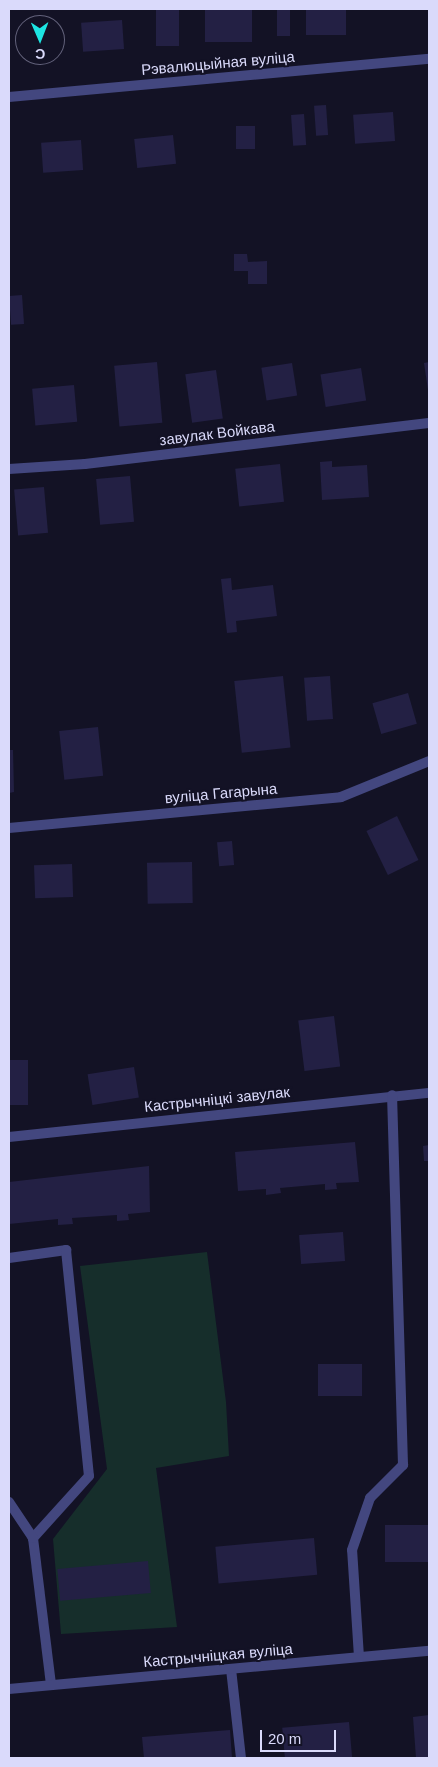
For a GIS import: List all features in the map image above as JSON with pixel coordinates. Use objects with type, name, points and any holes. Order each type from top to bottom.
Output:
[{"type":"street","name":"Рэвалюцыйная вуліца","points":[[9,97],[429,59]]},
{"type":"street","name":"завулак Войкава","points":[[9,469],[85,464],[429,423]]},
{"type":"street","name":"вуліца Гагарына","points":[[9,828],[341,796],[429,761]]},
{"type":"street","name":"Кастрычніцкі завулак","points":[[9,1137],[429,1093]]},
{"type":"street","points":[[359,1657],[352,1550],[370,1498],[403,1465],[392,1096]]},
{"type":"street","points":[[9,1258],[66,1250],[89,1476],[33,1538]]},
{"type":"street","points":[[9,1502],[33,1538],[51,1685]]},
{"type":"street","name":"Кастрычніцкая вуліца","points":[[9,1689],[429,1651]]},
{"type":"street","points":[[231,1669],[241,1758]]},
{"type":"green space","points":[[207,1252],[226,1402],[229,1456],[156,1468],[177,1627],[61,1634],[53,1539],[107,1469],[80,1266]]},
{"type":"building","points":[[156,9],[179,9],[179,46],[156,46]]},
{"type":"building","points":[[205,9],[252,9],[252,42],[205,42]]},
{"type":"building","points":[[277,9],[290,9],[290,36],[277,36]]},
{"type":"building","points":[[306,9],[346,9],[346,35],[306,35]]},
{"type":"building","points":[[122,20],[124,49],[83,52],[81,23]]},
{"type":"building","points":[[326,105],[328,135],[316,136],[314,106]]},
{"type":"building","points":[[393,112],[395,141],[355,144],[353,115]]},
{"type":"building","points":[[304,114],[306,145],[293,146],[291,115]]},
{"type":"building","points":[[236,126],[255,126],[255,149],[236,149]]},
{"type":"building","points":[[173,135],[176,164],[137,168],[134,139]]},
{"type":"building","points":[[81,140],[83,170],[43,173],[41,143]]},
{"type":"building","points":[[234,254],[247,254],[248,262],[267,261],[267,284],[248,284],[248,271],[234,271]]},
{"type":"building","points":[[22,295],[24,324],[11,325],[9,296]]},
{"type":"building","points":[[157,362],[162,423],[119,427],[114,366]]},
{"type":"building","points":[[429,362],[429,390],[428,390],[424,363]]},
{"type":"building","points":[[292,363],[297,396],[267,400],[261,368]]},
{"type":"building","points":[[361,368],[366,401],[326,407],[321,374]]},
{"type":"building","points":[[216,370],[223,419],[192,423],[185,374]]},
{"type":"building","points":[[74,385],[77,422],[35,426],[32,389]]},
{"type":"building","points":[[332,461],[332,467],[367,465],[369,497],[322,500],[320,462]]},
{"type":"building","points":[[280,464],[284,502],[239,506],[235,469]]},
{"type":"building","points":[[130,476],[134,522],[100,525],[96,479]]},
{"type":"building","points":[[44,487],[48,533],[18,535],[14,490]]},
{"type":"building","points":[[231,578],[232,590],[273,585],[277,616],[236,621],[237,632],[227,633],[221,579]]},
{"type":"building","points":[[283,676],[291,748],[242,753],[234,681]]},
{"type":"building","points":[[330,676],[333,719],[307,721],[304,678]]},
{"type":"building","points":[[408,693],[417,724],[381,734],[372,703]]},
{"type":"building","points":[[98,727],[103,776],[64,780],[59,731]]},
{"type":"building","points":[[9,750],[13,750],[14,792],[9,793]]},
{"type":"building","points":[[397,816],[418,860],[388,875],[366,831]]},
{"type":"building","points":[[232,841],[234,865],[219,866],[217,842]]},
{"type":"building","points":[[192,862],[193,903],[148,904],[147,863]]},
{"type":"building","points":[[72,864],[73,897],[35,898],[34,865]]},
{"type":"building","points":[[334,1016],[340,1067],[304,1071],[298,1020]]},
{"type":"building","points":[[9,1060],[28,1060],[28,1105],[9,1105]]},
{"type":"building","points":[[134,1067],[139,1098],[92,1105],[88,1074]]},
{"type":"building","points":[[355,1142],[359,1182],[336,1183],[337,1189],[325,1190],[325,1184],[280,1188],[281,1193],[266,1195],[266,1189],[238,1191],[235,1152]]},
{"type":"building","points":[[429,1145],[429,1161],[424,1161],[423,1146]]},
{"type":"building","points":[[149,1166],[150,1212],[128,1214],[129,1220],[117,1221],[117,1215],[72,1218],[73,1224],[58,1225],[58,1219],[9,1224],[9,1182]]},
{"type":"building","points":[[343,1232],[345,1261],[301,1264],[299,1235]]},
{"type":"building","points":[[318,1364],[362,1364],[362,1396],[318,1396]]},
{"type":"building","points":[[385,1525],[429,1525],[429,1562],[385,1562]]},
{"type":"building","points":[[314,1538],[317,1575],[219,1583],[215,1547]]},
{"type":"building","points":[[148,1561],[151,1593],[60,1601],[57,1569]]},
{"type":"building","points":[[429,1715],[429,1757],[416,1758],[413,1717]]},
{"type":"building","points":[[349,1722],[352,1758],[285,1758],[282,1728]]},
{"type":"building","points":[[230,1730],[232,1758],[144,1758],[142,1737]]}]
